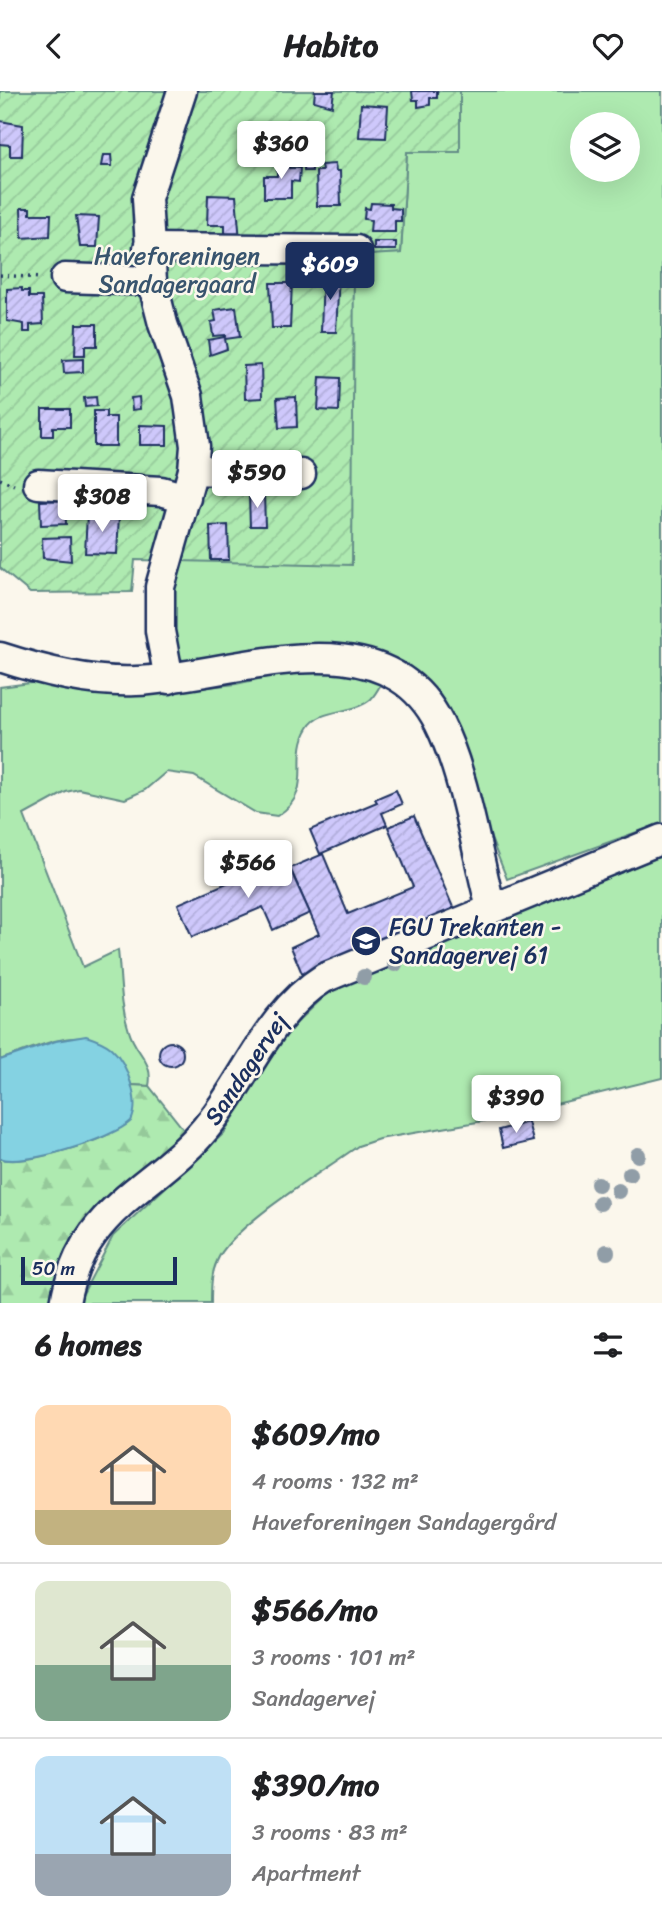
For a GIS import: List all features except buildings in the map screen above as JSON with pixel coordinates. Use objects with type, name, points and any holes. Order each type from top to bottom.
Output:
[{"type":"street","points":[[169,678],[160,631],[160,587],[193,470],[194,424],[152,281],[147,198],[182,91]]},
{"type":"street","points":[[148,248],[356,250]]},
{"type":"street","points":[[65,278],[152,281]]},
{"type":"street","points":[[193,470],[301,474]]},
{"type":"street","points":[[38,484],[79,484],[161,491],[186,498]]},
{"type":"street","points":[[0,657],[33,668],[92,679],[133,681],[323,656],[373,664],[395,674],[431,709],[447,743],[491,908]]},
{"type":"street","name":"Sandagervej","points":[[65,1303],[76,1263],[93,1235],[124,1199],[199,1136],[225,1103],[292,1002],[324,978],[662,839]]},
{"type":"path","points":[[0,275],[65,278]]},
{"type":"green space","name":"Haveforeningen Sandagergaard","points":[[0,91],[460,91],[460,152],[407,152],[401,253],[354,256],[352,565],[135,560],[132,592],[30,593],[0,568]]},
{"type":"green space","points":[[460,91],[662,91],[662,823],[507,879],[434,694],[382,658],[190,667],[171,649],[167,604],[176,561],[354,255],[401,253],[407,152],[460,151]]},
{"type":"green space","points":[[313,667],[386,676],[373,697],[364,704],[313,721],[303,739],[296,796],[277,816],[256,813],[194,776],[166,772],[145,790],[125,799],[79,789],[66,792],[24,815],[83,967],[118,950],[126,1021],[132,1039],[149,1070],[149,1086],[131,1085],[119,1062],[106,1047],[92,1040],[59,1040],[0,1060],[0,687],[46,681],[133,695],[236,684]]},
{"type":"green space","points":[[662,856],[662,1078],[495,1119],[379,1139],[358,1146],[259,1215],[226,1247],[214,1271],[211,1303],[78,1303],[113,1236],[224,1133],[282,1037],[333,988]]},
{"type":"green space","points":[[131,1085],[149,1086],[187,1134],[57,1277],[50,1303],[0,1303],[0,1158],[9,1160],[38,1157],[88,1143],[111,1133],[134,1110]]},
{"type":"water","points":[[86,1036],[108,1046],[117,1054],[127,1072],[134,1104],[131,1121],[106,1135],[67,1150],[27,1159],[0,1158],[0,1060],[56,1041]]},
{"type":"place","name":"FGU Trekanten - Sandagervej 61","points":[[366,941]]}]
